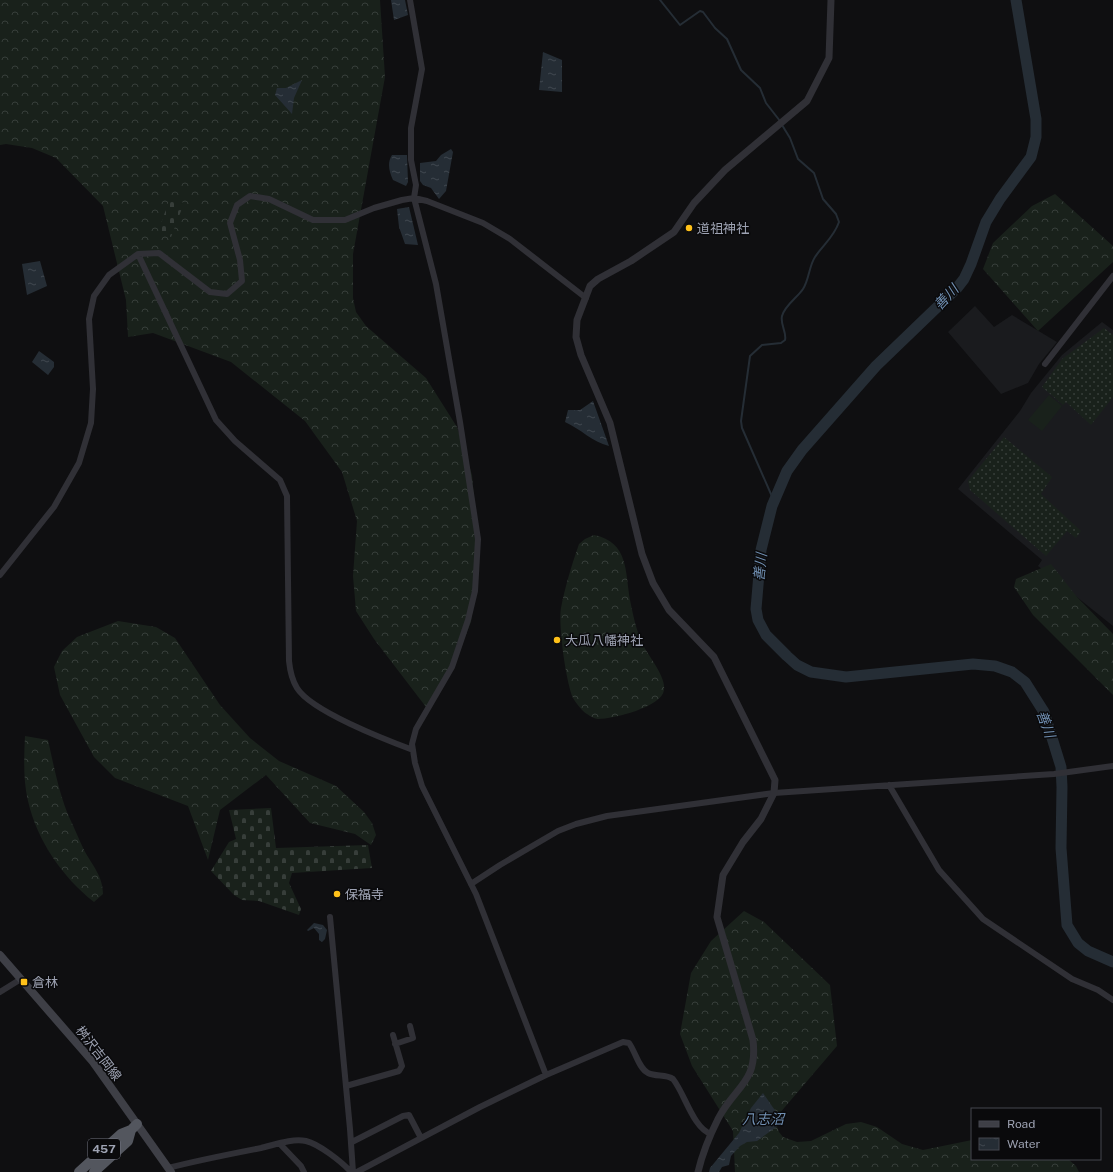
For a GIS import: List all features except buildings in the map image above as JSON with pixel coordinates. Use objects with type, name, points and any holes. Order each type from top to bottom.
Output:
[{"type":"highway","name":"457","points":[[79,1172],[121,1134],[134,1127]]},
{"type":"highway","name":"457","points":[[94,1172],[128,1141],[134,1127]]},
{"type":"main road","name":"桝沢吉岡線","points":[[0,955],[93,1062],[134,1127],[170,1170]]},
{"type":"street","points":[[410,0],[422,69],[410,134],[411,160],[416,185],[414,198],[436,284],[460,422],[478,539],[475,591],[468,620],[452,667],[416,729],[413,739],[413,750],[415,763],[422,786],[438,822],[471,884],[546,1075]]},
{"type":"street","points":[[698,1172],[711,1134],[718,1119],[752,1070],[755,1056],[753,1040],[717,917],[723,875],[743,842],[761,819],[774,793],[775,780],[714,657],[669,610],[653,583],[642,554],[610,423],[581,355],[576,337],[577,320],[590,286],[598,279],[631,261],[674,232],[694,203],[725,170],[807,101],[830,58],[831,0]]},
{"type":"street","points":[[0,575],[54,507],[79,463],[91,423],[93,389],[89,318],[94,296],[109,275],[138,254],[158,253],[210,292],[228,294],[242,281],[240,260],[230,223],[237,205],[250,196],[269,198],[313,220],[345,220],[374,208],[414,198],[426,201],[483,223],[510,239],[586,298]]},
{"type":"street","points":[[138,254],[216,420],[225,431],[264,465],[284,486],[287,496],[289,537],[289,662],[291,675],[297,689],[317,707],[358,727],[413,750]]},
{"type":"street","points":[[1045,364],[1113,276]]},
{"type":"street","points":[[471,884],[500,865],[552,835],[576,824],[615,815],[774,793],[1079,772],[1113,766]]},
{"type":"street","points":[[888,785],[939,870],[982,919],[1072,979],[1113,1000]]},
{"type":"street","points":[[330,917],[352,1142],[352,1172]]},
{"type":"street","points":[[0,992],[21,979]]},
{"type":"street","points":[[395,1044],[413,1038],[410,1026]]},
{"type":"street","points":[[346,1086],[399,1071],[402,1066],[393,1035]]},
{"type":"street","points":[[357,1172],[546,1075],[623,1042],[626,1042],[631,1047],[645,1071],[649,1074],[669,1077],[673,1080],[696,1121],[705,1132],[711,1134]]},
{"type":"street","points":[[352,1142],[403,1116],[409,1115],[421,1138]]},
{"type":"street","points":[[170,1170],[225,1154],[305,1141],[315,1144],[345,1165],[352,1172]]},
{"type":"street","points":[[280,1144],[301,1166],[304,1172]]},
{"type":"shaded area","points":[[975,306],[994,327],[1012,315],[1057,342],[1039,364],[1028,383],[1001,394],[948,332]]},
{"type":"shaded area","points":[[1102,322],[1113,330],[1113,626],[1038,566],[1042,560],[958,489],[1062,355]]},
{"type":"green space","points":[[0,0],[380,0],[385,77],[353,254],[353,298],[356,312],[366,326],[426,378],[457,427],[472,475],[479,557],[471,622],[451,671],[426,707],[374,639],[356,611],[353,576],[357,521],[342,472],[305,421],[231,362],[153,333],[128,337],[126,300],[103,206],[56,158],[32,148],[6,144],[0,145]]},
{"type":"green space","points":[[1055,194],[1113,246],[1113,262],[1038,331],[983,269],[993,243],[1032,206]]},
{"type":"green space","points":[[170,198],[184,203],[171,237],[158,232]]},
{"type":"green space","points":[[1104,328],[1113,335],[1113,397],[1091,425],[1066,402],[1063,405],[1042,387],[1062,359]]},
{"type":"green space","points":[[1049,395],[1062,406],[1042,431],[1028,420]]},
{"type":"green space","points":[[1004,437],[1052,477],[1041,494],[1081,531],[1076,538],[1067,531],[1046,556],[970,490],[968,481]]},
{"type":"green space","points":[[594,535],[614,544],[619,551],[626,569],[630,600],[636,627],[642,643],[660,672],[664,684],[664,690],[661,696],[655,702],[646,707],[614,717],[598,719],[585,713],[579,707],[570,690],[565,667],[560,616],[571,568],[579,544],[585,539]]},
{"type":"green space","points":[[1051,564],[1077,597],[1113,634],[1113,695],[1033,615],[1014,587],[1016,579]]},
{"type":"green space","points":[[118,621],[156,627],[175,638],[220,705],[250,738],[279,761],[336,786],[364,812],[372,823],[376,835],[371,845],[355,834],[310,823],[266,775],[220,810],[208,860],[188,806],[115,778],[94,757],[60,695],[54,667],[62,651],[77,637]]},
{"type":"green space","points":[[25,736],[48,740],[57,780],[66,810],[84,850],[99,876],[103,888],[103,894],[94,902],[71,881],[52,857],[44,844],[32,816],[25,785]]},
{"type":"green space","points":[[271,808],[276,848],[368,845],[372,868],[292,873],[289,883],[301,909],[299,915],[259,901],[242,900],[234,895],[211,871],[229,842],[236,839],[229,810]]},
{"type":"green space","points":[[744,911],[764,922],[830,985],[837,1046],[779,1114],[776,1124],[783,1137],[797,1142],[811,1141],[846,1124],[861,1122],[877,1127],[902,1144],[923,1150],[971,1140],[971,1160],[1069,1160],[1076,1166],[1079,1172],[735,1172],[733,1131],[692,1066],[680,1034],[691,973],[711,941]]},
{"type":"water","points":[[391,0],[405,0],[408,15],[394,20]]},
{"type":"water","points":[[543,52],[562,60],[562,92],[539,90]]},
{"type":"water","points":[[302,80],[294,98],[292,114],[275,95],[277,88],[286,88]]},
{"type":"water","points":[[451,149],[453,152],[446,191],[439,199],[431,188],[423,185],[420,181],[420,163],[436,161],[441,155]]},
{"type":"water","points":[[392,155],[407,155],[408,182],[406,186],[393,180],[389,167],[389,161]]},
{"type":"water","points":[[409,207],[418,245],[405,244],[399,227],[397,209]]},
{"type":"water","points":[[40,261],[47,286],[27,295],[22,264]]},
{"type":"water","points":[[39,351],[54,362],[54,367],[48,375],[32,362]]},
{"type":"water","points":[[593,401],[609,446],[597,442],[565,422],[568,410],[580,410]]},
{"type":"water","points":[[314,923],[323,925],[327,930],[325,939],[322,942],[319,940],[319,934],[314,928],[308,931],[307,930]]},
{"type":"water","name":"八志沼","points":[[763,1093],[783,1122],[757,1141],[747,1142],[740,1146],[731,1156],[729,1165],[722,1167],[719,1172],[709,1172],[710,1168],[739,1133],[751,1108]]},
{"type":"waterway","points":[[660,0],[680,25],[700,11],[703,12],[715,28],[727,39],[741,70],[760,88],[766,103],[780,121]]},
{"type":"waterway","name":"善川","points":[[1016,0],[1036,119],[1036,137],[1031,157],[1000,199],[986,222],[964,279],[957,288],[876,366],[802,450],[787,471],[772,506],[761,550],[756,609],[758,620],[766,635],[797,665],[811,672],[846,677],[973,664],[995,666],[1012,672],[1025,682],[1044,712],[1061,767],[1061,848],[1067,925],[1078,943],[1088,951],[1113,962]]},
{"type":"waterway","points":[[774,501],[742,428],[741,421],[750,356],[762,345],[781,343],[785,340],[782,316],[788,305],[803,289],[813,261],[831,237],[839,222],[836,214],[823,199],[814,173],[798,159],[790,138],[782,125]]},
{"type":"place","name":"道祖神社","points":[[689,228]]},
{"type":"place","name":"大瓜八幡神社","points":[[557,640]]},
{"type":"place","name":"保福寺","points":[[337,894]]},
{"type":"place","name":"倉林","points":[[24,982]]}]
